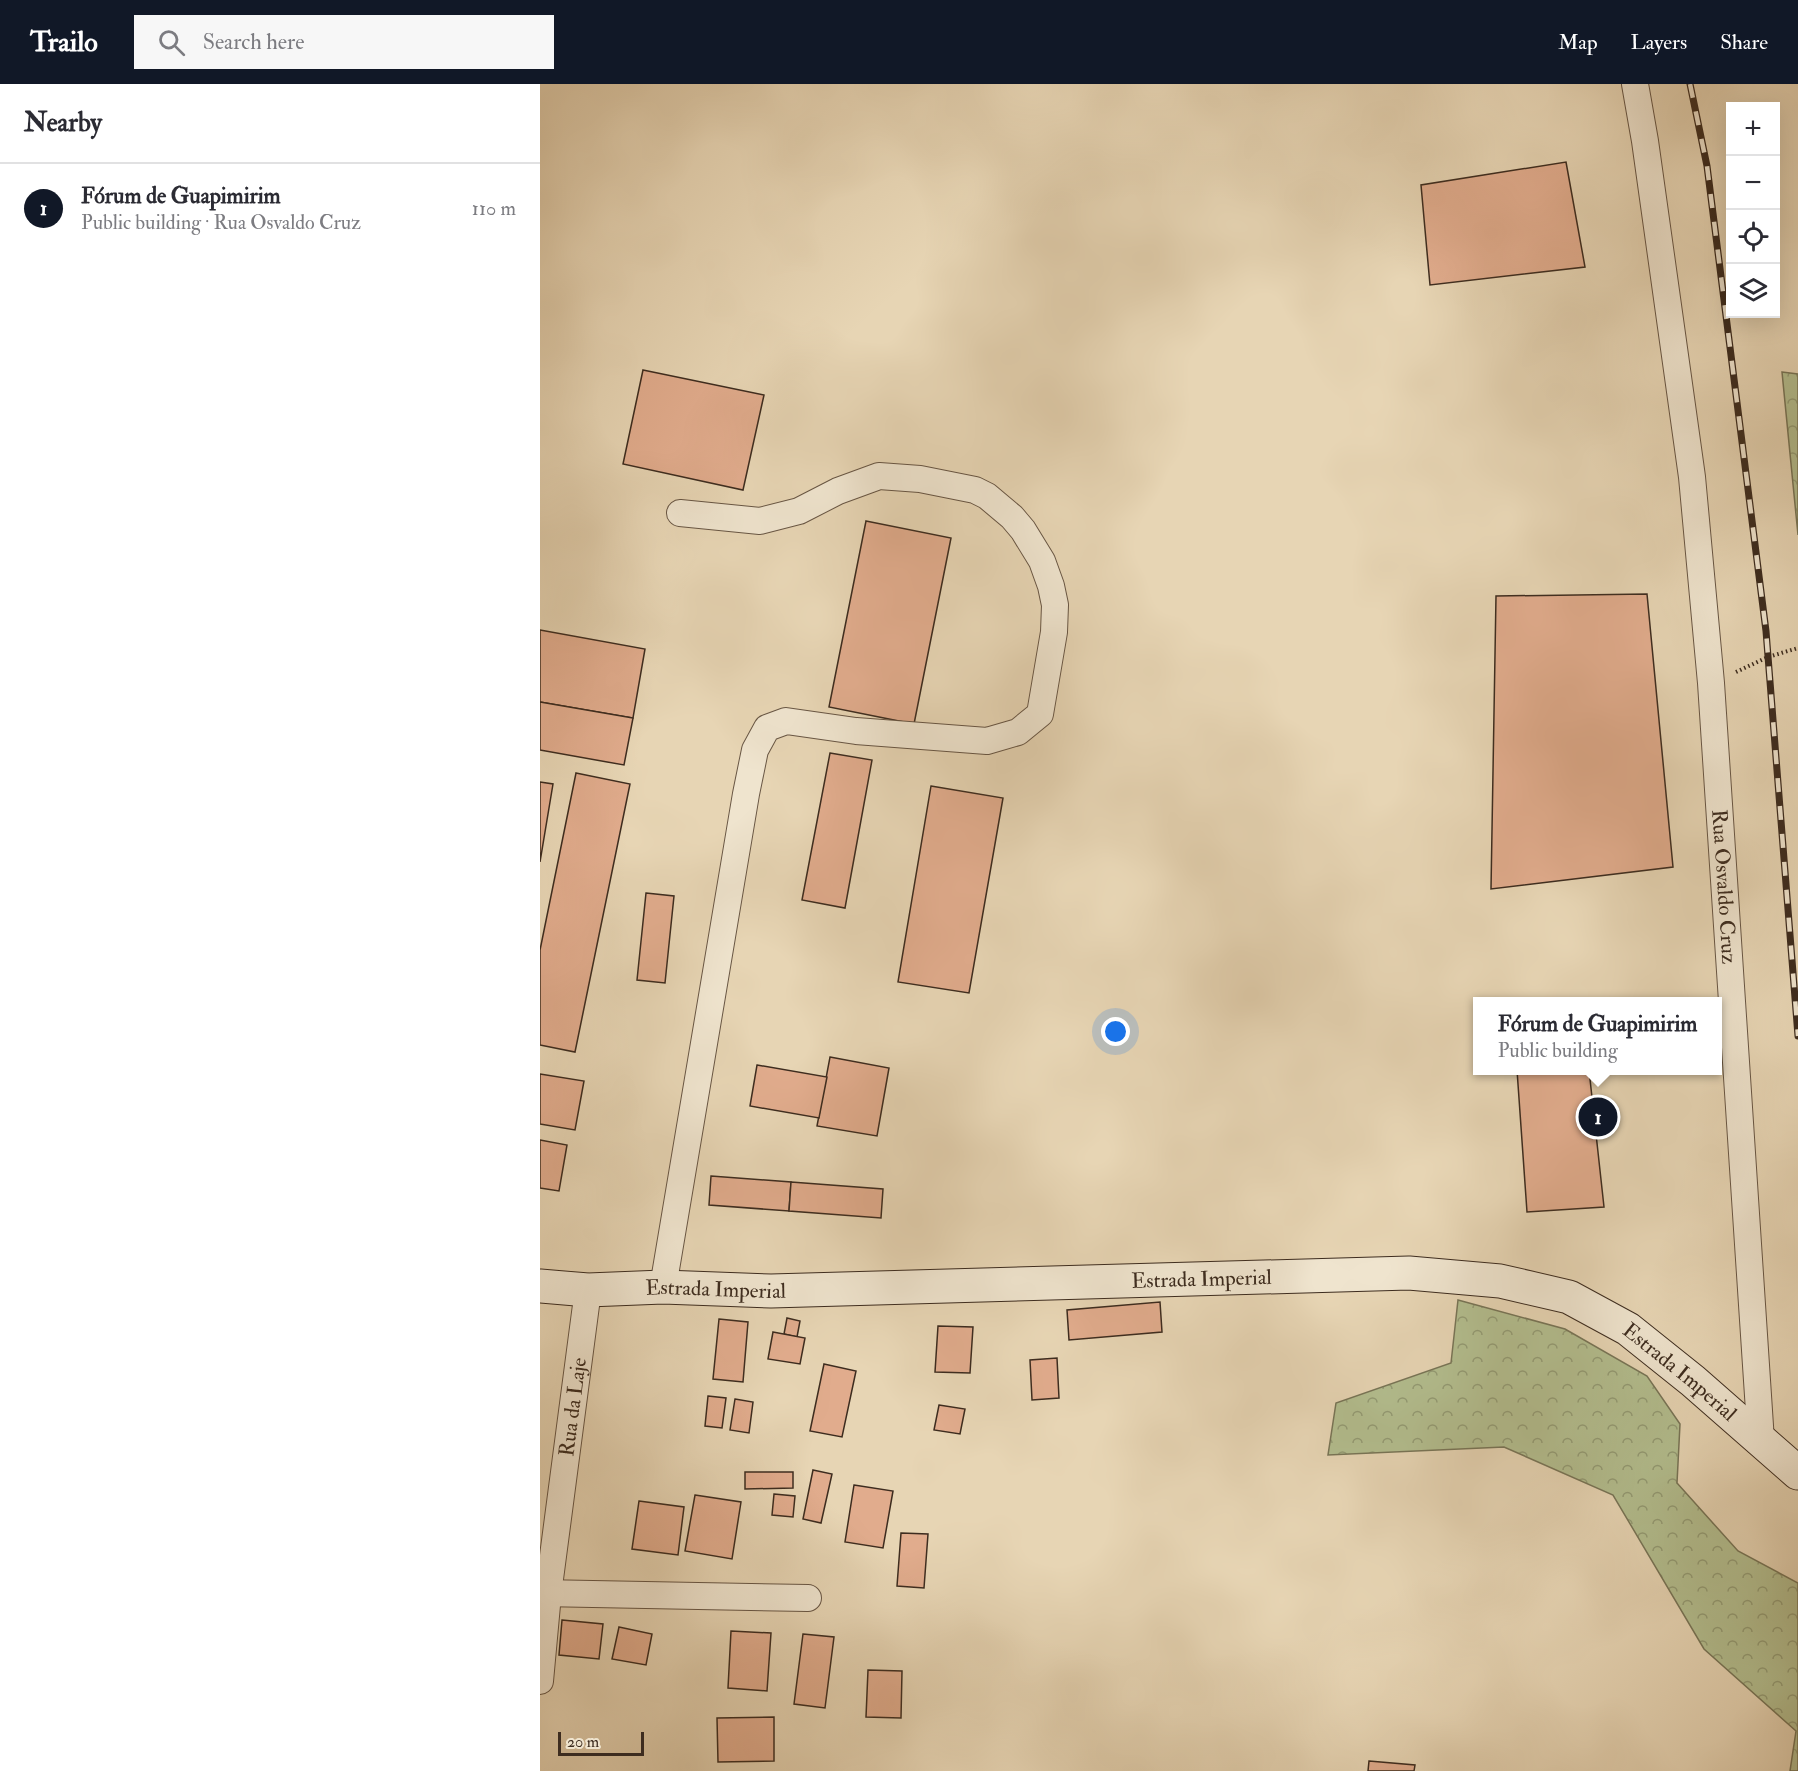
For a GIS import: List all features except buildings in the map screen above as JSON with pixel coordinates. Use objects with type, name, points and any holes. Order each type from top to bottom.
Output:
[{"type":"street","name":"Rua Osvaldo Cruz","points":[[1635,84],[1692,477],[1711,683],[1761,1441]]},
{"type":"street","points":[[663,1287],[746,794],[755,750],[767,728],[786,721],[856,731],[987,741],[1018,732],[1040,714],[1054,632],[1055,605],[1042,561],[1023,530],[1012,517],[987,496],[975,490],[920,479],[879,476],[838,491],[799,511],[760,521],[680,513]]},
{"type":"street","name":"Estrada Imperial","points":[[540,1286],[588,1290],[663,1287],[771,1291],[1409,1273],[1500,1281],[1569,1297],[1628,1329],[1693,1381],[1798,1473]]},
{"type":"street","name":"Rua da Laje","points":[[540,1682],[544,1593],[588,1290]]},
{"type":"street","points":[[544,1593],[808,1598]]},
{"type":"path","points":[[1711,683],[1767,657],[1798,648]]},
{"type":"green space","points":[[1782,372],[1798,374],[1798,535]]},
{"type":"green space","points":[[1458,1300],[1565,1329],[1647,1376],[1680,1424],[1677,1483],[1738,1551],[1798,1583],[1798,1771],[1790,1771],[1796,1731],[1704,1649],[1613,1495],[1504,1447],[1328,1455],[1336,1403],[1451,1363]]},
{"type":"railway","points":[[1690,84],[1707,166],[1766,631],[1798,1036]]},
{"type":"place","name":"Fórum de Guapimirim","points":[[1598,1117]]}]
